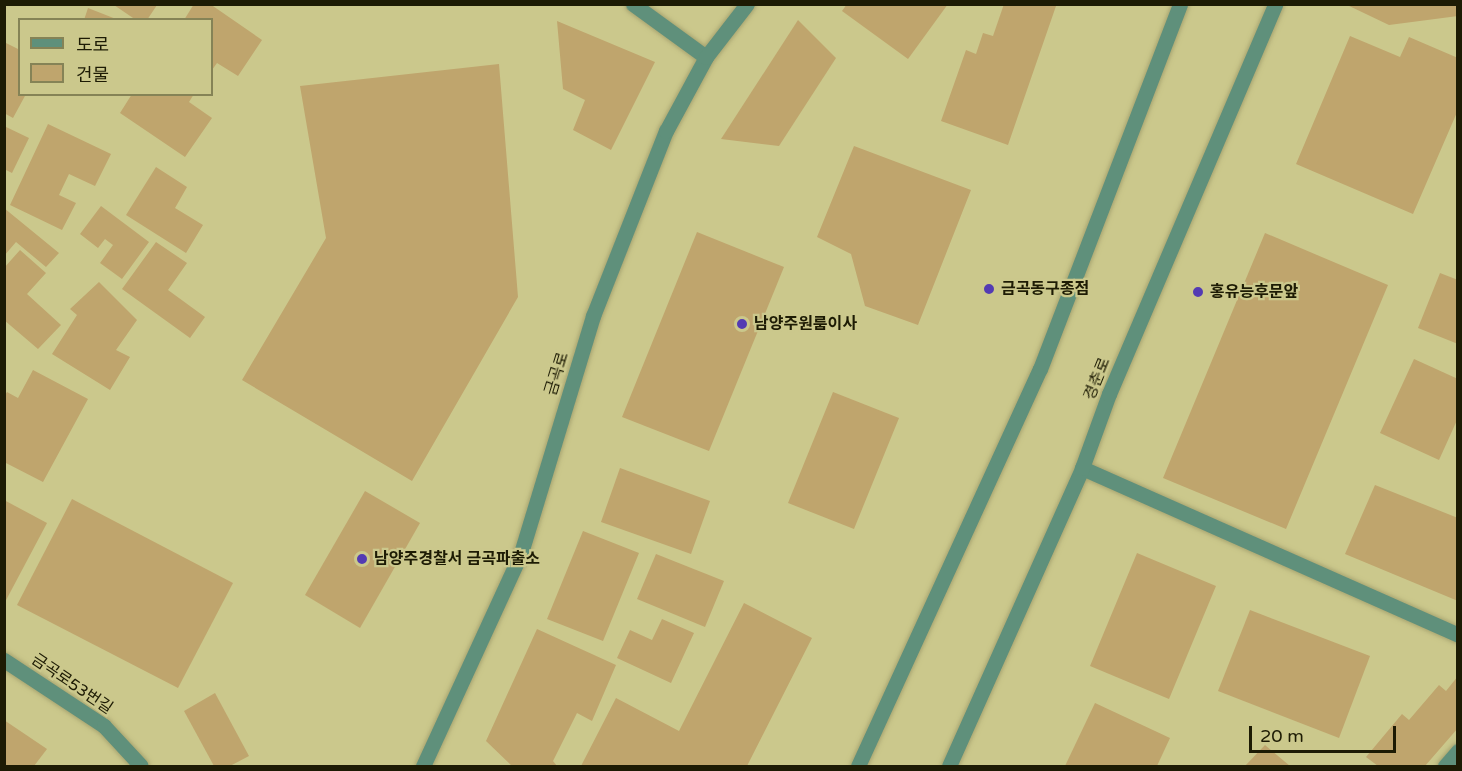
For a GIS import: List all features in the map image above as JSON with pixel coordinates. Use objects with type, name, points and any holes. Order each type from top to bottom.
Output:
[{"type":"street","points":[[633,4],[706,57]]},
{"type":"street","name":"금곡로","points":[[423,766],[521,553],[593,316],[666,131],[706,57],[747,4]]},
{"type":"street","points":[[858,766],[1040,369],[1180,4]]},
{"type":"street","name":"경춘로","points":[[949,766],[1082,468],[1109,394],[1275,4]]},
{"type":"street","points":[[1082,468],[1458,635]]},
{"type":"street","name":"금곡로53번길","points":[[4,660],[104,726],[141,766]]},
{"type":"street","points":[[1445,766],[1458,751]]},
{"type":"building","points":[[194,4],[210,4],[262,40],[238,76],[217,63],[213,69],[213,18],[185,18]]},
{"type":"building","points":[[847,4],[948,4],[908,59],[842,11]]},
{"type":"building","points":[[1004,4],[1056,6],[1008,145],[941,121],[966,50],[976,54],[983,33],[993,36]]},
{"type":"building","points":[[1345,4],[1458,4],[1458,16],[1389,25]]},
{"type":"building","points":[[114,5],[157,5],[148,18],[133,18]]},
{"type":"building","points":[[88,8],[113,18],[85,18]]},
{"type":"building","points":[[798,20],[836,58],[779,146],[721,139]]},
{"type":"building","points":[[557,21],[655,62],[611,150],[573,130],[585,100],[563,89]]},
{"type":"building","points":[[1350,36],[1400,57],[1409,37],[1458,58],[1458,110],[1413,214],[1296,164]]},
{"type":"building","points":[[4,42],[18,49],[18,96],[25,96],[13,118],[4,113]]},
{"type":"building","points":[[499,64],[518,297],[412,481],[242,380],[326,238],[300,86]]},
{"type":"building","points":[[131,96],[193,96],[189,102],[212,118],[185,157],[120,113]]},
{"type":"building","points":[[48,124],[111,154],[95,186],[69,174],[59,195],[76,203],[62,230],[10,205]]},
{"type":"building","points":[[4,126],[29,138],[12,173],[4,169]]},
{"type":"building","points":[[854,146],[971,190],[918,325],[865,306],[851,254],[817,237]]},
{"type":"building","points":[[156,167],[187,187],[175,208],[203,225],[186,253],[126,215]]},
{"type":"building","points":[[101,206],[149,242],[122,279],[100,263],[113,245],[105,239],[98,248],[80,234]]},
{"type":"building","points":[[4,208],[59,253],[46,267],[16,242],[4,256]]},
{"type":"building","points":[[697,232],[784,267],[709,451],[622,417]]},
{"type":"building","points":[[1265,233],[1388,285],[1286,529],[1163,478]]},
{"type":"building","points":[[156,242],[187,263],[168,290],[205,317],[190,338],[122,289]]},
{"type":"building","points":[[20,250],[46,273],[27,294],[61,325],[38,349],[4,320],[4,268]]},
{"type":"building","points":[[1440,273],[1458,280],[1458,344],[1418,328]]},
{"type":"building","points":[[99,282],[137,320],[116,350],[130,357],[110,390],[52,354],[77,315],[70,309]]},
{"type":"building","points":[[1414,359],[1458,379],[1458,418],[1439,460],[1380,433]]},
{"type":"building","points":[[33,370],[88,399],[43,482],[4,462],[4,397],[7,392],[18,398]]},
{"type":"building","points":[[833,392],[899,418],[854,529],[788,503]]},
{"type":"building","points":[[620,468],[710,501],[691,554],[601,522]]},
{"type":"building","points":[[1375,485],[1458,518],[1458,601],[1345,554]]},
{"type":"building","name":"남양주경찰서 금곡파출소","points":[[365,491],[420,523],[360,628],[305,595]]},
{"type":"building","points":[[72,499],[233,583],[178,688],[17,605]]},
{"type":"building","points":[[4,500],[47,523],[4,604]]},
{"type":"building","points":[[583,531],[639,553],[603,641],[547,619]]},
{"type":"building","points":[[1137,553],[1216,586],[1169,699],[1090,666]]},
{"type":"building","points":[[656,554],[724,581],[705,627],[637,599]]},
{"type":"building","points":[[744,603],[812,638],[747,766],[581,766],[616,698],[679,731]]},
{"type":"building","points":[[1250,610],[1370,656],[1339,738],[1218,691]]},
{"type":"building","points":[[662,619],[694,633],[671,683],[617,658],[630,630],[652,640]]},
{"type":"building","points":[[537,629],[616,665],[592,721],[577,713],[553,761],[557,766],[512,766],[486,741]]},
{"type":"building","points":[[1458,676],[1458,728],[1425,766],[1378,766],[1366,757],[1402,714],[1409,720],[1439,685],[1446,691]]},
{"type":"building","points":[[215,693],[249,756],[230,766],[214,766],[184,711]]},
{"type":"building","points":[[1095,703],[1170,738],[1157,766],[1065,766]]},
{"type":"building","points":[[4,720],[47,749],[34,766],[4,766]]},
{"type":"building","points":[[1265,745],[1290,766],[1245,766]]},
{"type":"place","name":"금곡동구종점","points":[[989,289]]},
{"type":"place","name":"홍유능후문앞","points":[[1198,292]]},
{"type":"place","name":"남양주원룸이사","points":[[742,324]]},
{"type":"place","name":"남양주경찰서 금곡파출소","points":[[362,559]]}]
